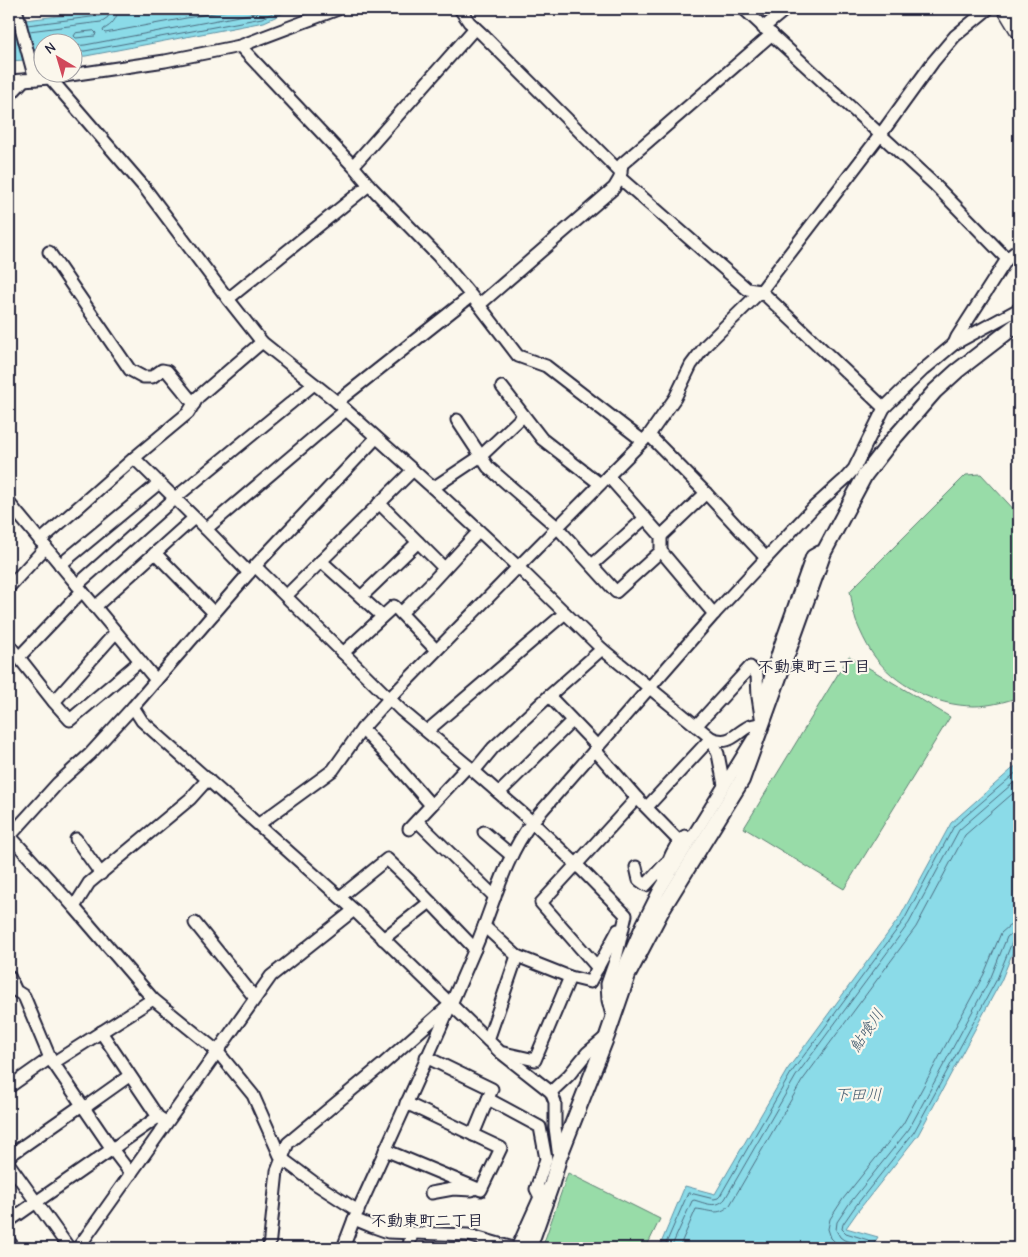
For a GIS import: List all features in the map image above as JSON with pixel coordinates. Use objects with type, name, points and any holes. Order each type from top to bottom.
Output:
[{"type":"main road","points":[[1007,9],[1019,29]]},
{"type":"street","points":[[82,73],[166,61],[240,46],[338,9]]},
{"type":"street","points":[[460,9],[475,28],[491,42],[620,176],[746,289],[760,291],[884,408]]},
{"type":"street","points":[[744,9],[934,184],[1007,258]]},
{"type":"street","points":[[337,402],[475,300],[614,188],[620,176],[622,164],[768,31],[786,9]]},
{"type":"street","points":[[16,10],[31,78]]},
{"type":"street","points":[[259,824],[333,770],[362,729],[436,650],[646,438],[675,398],[691,365],[706,345],[760,291],[933,62],[980,11]]},
{"type":"street","points":[[353,166],[475,28]]},
{"type":"street","points":[[240,46],[438,256],[518,356],[546,366],[646,438],[706,493],[766,558]]},
{"type":"street","points":[[9,81],[31,78]]},
{"type":"street","points":[[9,96],[31,78]]},
{"type":"street","points":[[53,82],[144,187],[262,342],[337,402],[433,488],[602,649],[711,738],[718,741],[734,738],[761,718]]},
{"type":"street","points":[[228,299],[369,185]]},
{"type":"street","points":[[954,344],[1007,258],[1019,250]]},
{"type":"street","points":[[49,252],[130,370],[143,377],[152,377],[162,370],[167,371],[194,404]]},
{"type":"street","points":[[528,1248],[559,1158],[607,1036],[628,975],[663,908],[742,780],[761,718],[824,552],[859,472],[884,408],[923,370],[954,344],[1019,309]]},
{"type":"street","points":[[343,1248],[475,949],[511,855],[521,836],[714,614],[814,507],[845,479],[859,472],[889,444],[935,391],[957,371],[1019,323]]},
{"type":"street","points":[[9,587],[43,544],[134,458],[188,413],[198,397],[262,342]]},
{"type":"street","points":[[19,657],[80,588],[175,498],[314,384]]},
{"type":"street","points":[[502,386],[542,439],[604,480],[662,536]]},
{"type":"street","points":[[206,529],[346,410]]},
{"type":"street","points":[[433,488],[481,456],[524,416]]},
{"type":"street","points":[[457,420],[488,467],[557,527],[616,592],[661,551],[662,536],[706,493]]},
{"type":"street","points":[[376,438],[252,570],[90,754],[58,783],[9,836],[74,907],[152,1000],[217,1052],[253,1095],[281,1158],[370,1226],[388,1232],[468,1235],[515,1248],[540,1197],[552,1182]]},
{"type":"street","points":[[134,458],[206,529],[252,570],[286,596],[401,710],[532,822],[626,916]]},
{"type":"street","points":[[286,596],[413,470]]},
{"type":"street","points":[[60,565],[159,483]]},
{"type":"street","points":[[9,503],[156,680]]},
{"type":"street","points":[[379,503],[444,568]]},
{"type":"street","points":[[95,607],[194,518]]},
{"type":"street","points":[[592,565],[645,518]]},
{"type":"street","points":[[401,613],[479,530]]},
{"type":"street","points":[[361,597],[418,542]]},
{"type":"street","points":[[661,551],[714,614]]},
{"type":"street","points":[[155,553],[214,613]]},
{"type":"street","points":[[321,561],[382,616]]},
{"type":"street","points":[[343,653],[394,606],[436,650]]},
{"type":"street","points":[[426,731],[565,613]]},
{"type":"street","points":[[54,702],[116,632]]},
{"type":"street","points":[[9,645],[70,720],[140,661]]},
{"type":"street","points":[[495,897],[413,825],[493,748],[602,649]]},
{"type":"street","points":[[613,1019],[614,990],[659,890],[724,785],[761,718],[758,674],[750,667],[696,726]]},
{"type":"street","points":[[549,696],[596,748],[637,798],[679,841]]},
{"type":"street","points":[[133,707],[142,721],[340,897],[500,1052],[551,1092],[555,1102],[559,1158]]},
{"type":"street","points":[[498,792],[572,721]]},
{"type":"street","points":[[362,729],[432,805]]},
{"type":"street","points":[[711,738],[718,754],[724,785]]},
{"type":"street","points":[[647,807],[711,738]]},
{"type":"street","points":[[74,907],[89,883],[190,799],[208,779]]},
{"type":"street","points":[[598,968],[541,903],[637,798]]},
{"type":"street","points":[[663,908],[659,890],[668,862],[679,841],[700,824]]},
{"type":"street","points":[[484,832],[511,855]]},
{"type":"street","points":[[76,840],[101,874]]},
{"type":"street","points":[[340,897],[387,859],[475,949]]},
{"type":"street","points":[[636,867],[639,880],[646,885],[668,862]]},
{"type":"street","points":[[383,939],[430,902]]},
{"type":"street","points":[[78,1248],[131,1174],[163,1119],[217,1052],[271,976],[354,910]]},
{"type":"street","points":[[613,1019],[608,1000],[607,984],[616,958],[626,916]]},
{"type":"street","points":[[484,926],[517,956],[570,977],[590,982],[626,916]]},
{"type":"street","points":[[195,923],[255,998]]},
{"type":"street","points":[[488,1040],[517,956]]},
{"type":"street","points":[[9,976],[12,994],[24,996],[51,1061],[131,1174]]},
{"type":"street","points":[[500,1052],[534,1060],[570,977]]},
{"type":"street","points":[[9,1087],[152,1000]]},
{"type":"street","points":[[269,1248],[276,1171],[288,1142],[382,1065],[450,1004]]},
{"type":"street","points":[[101,1032],[129,1076],[163,1119]]},
{"type":"street","points":[[551,1092],[569,1075],[587,1053],[607,1036]]},
{"type":"street","points":[[426,1057],[492,1089],[473,1135]]},
{"type":"street","points":[[9,1156],[129,1076]]},
{"type":"street","points":[[488,1099],[540,1127],[546,1160],[536,1189],[540,1197]]},
{"type":"street","points":[[406,1103],[501,1148],[481,1190]]},
{"type":"street","points":[[9,1221],[112,1149],[163,1119]]},
{"type":"street","points":[[385,1150],[481,1190]]},
{"type":"street","points":[[9,1164],[69,1248]]},
{"type":"street","points":[[430,1193],[453,1188],[481,1190]]},
{"type":"street","points":[[408,1248],[412,1234]]},
{"type":"street","points":[[9,1241],[14,1248]]},
{"type":"green space","points":[[981,474],[1019,515],[1019,697],[1008,701],[974,706],[959,705],[930,698],[892,675],[872,653],[863,637],[855,618],[850,591],[966,475]]},
{"type":"green space","points":[[849,656],[950,717],[844,889],[744,828]]},
{"type":"green space","points":[[568,1173],[660,1219],[646,1248],[542,1248]]},
{"type":"water","points":[[116,9],[293,9],[264,22],[86,56],[82,56],[82,32],[32,32],[32,60],[9,61],[9,22]]},
{"type":"water","name":"下田川","points":[[1019,763],[1019,937],[1001,981],[918,1135],[846,1228],[878,1237],[871,1248],[659,1248],[685,1186],[715,1194],[787,1070],[900,917],[951,823]]},
{"type":"district","name":"不動東町三丁目","points":[[814,666]]},
{"type":"district","name":"不動東町二丁目","points":[[427,1220]]},
{"type":"water label","name":"鮎喰川","points":[[866,1030]]}]
